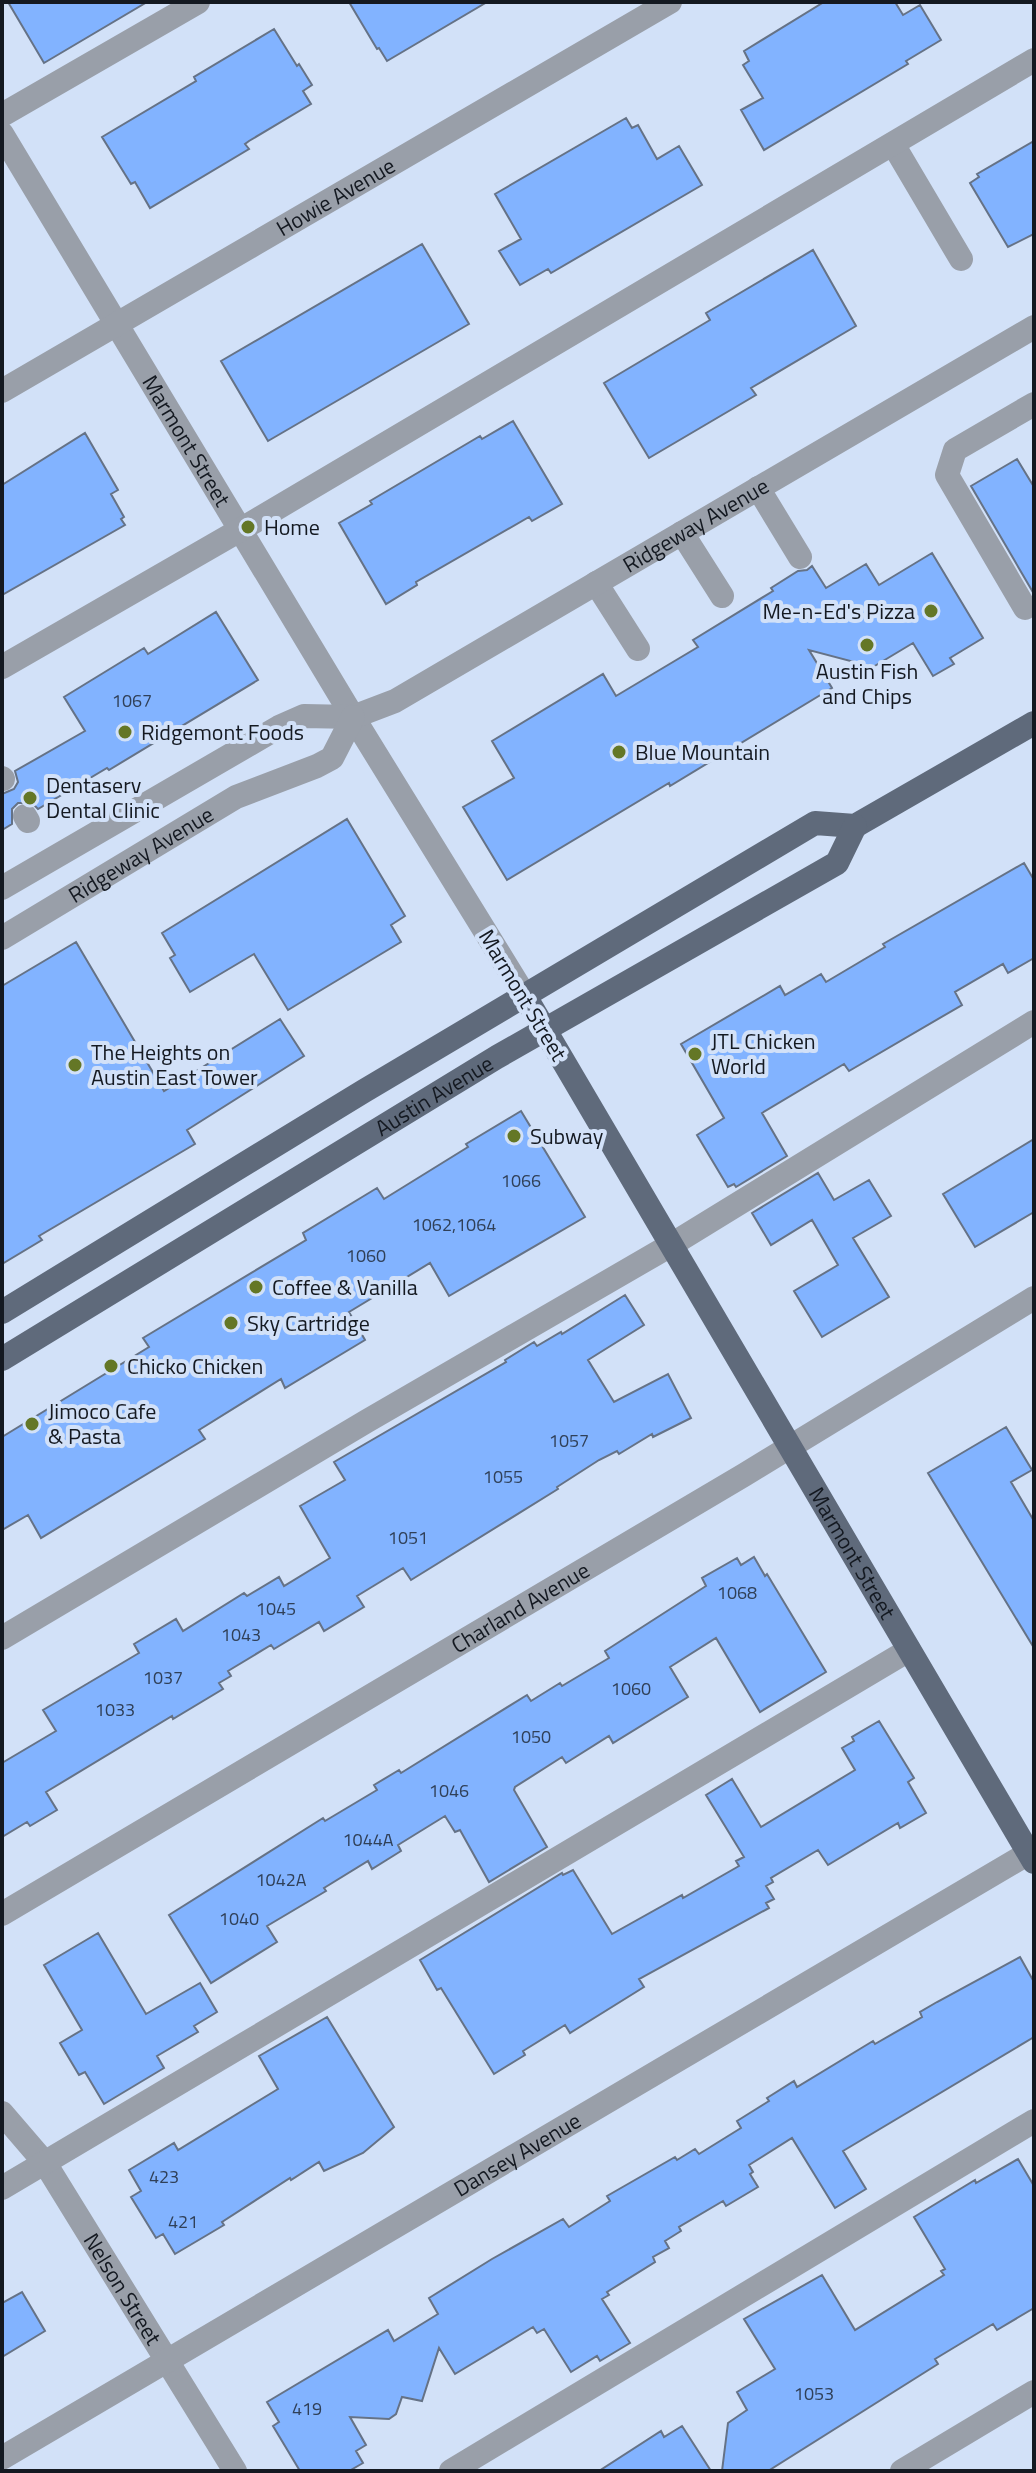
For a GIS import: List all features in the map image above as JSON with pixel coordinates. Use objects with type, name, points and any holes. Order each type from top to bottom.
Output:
[{"type":"main road","points":[[855,826],[1034,723]]},
{"type":"main road","name":"Austin Avenue","points":[[2,1312],[364,1091],[815,823],[855,826],[837,863],[383,1124],[2,1359]]},
{"type":"main road","name":"Marmont Street","points":[[525,996],[1032,1855]]},
{"type":"street","points":[[2,115],[198,2]]},
{"type":"street","name":"Howie Avenue","points":[[2,391],[670,2]]},
{"type":"street","points":[[2,667],[240,530],[1034,60]]},
{"type":"street","name":"Marmont Street","points":[[2,134],[525,996]]},
{"type":"street","points":[[893,144],[961,259]]},
{"type":"street","name":"Ridgeway Avenue","points":[[2,888],[279,727],[304,716],[353,717],[395,701],[1034,327]]},
{"type":"street","points":[[1025,608],[947,475],[955,450],[1033,406]]},
{"type":"street","points":[[758,488],[800,557]]},
{"type":"street","points":[[682,533],[722,596]]},
{"type":"street","points":[[596,583],[638,649]]},
{"type":"street","name":"Ridgeway Avenue","points":[[2,938],[236,797],[332,758],[353,717]]},
{"type":"street","points":[[2,1638],[671,1245],[1034,1022]]},
{"type":"street","name":"Charland Avenue","points":[[2,1914],[791,1447],[1034,1298]]},
{"type":"street","points":[[2,2188],[909,1650]]},
{"type":"street","name":"Dansey Avenue","points":[[2,2458],[1032,1855]]},
{"type":"street","name":"Nelson Street","points":[[2,2113],[45,2163],[235,2471]]},
{"type":"street","points":[[451,2471],[1034,2121]]},
{"type":"street","points":[[902,2471],[1034,2392]]},
{"type":"building","points":[[8,2],[147,2],[44,63]]},
{"type":"building","points":[[349,2],[487,2],[387,61]]},
{"type":"building","points":[[824,2],[895,2],[903,15],[920,5],[941,40],[906,61],[908,64],[764,150],[741,110],[763,98],[743,65],[749,61],[744,51]]},
{"type":"building","points":[[274,29],[312,85],[303,91],[311,104],[249,141],[245,144],[249,149],[150,208],[102,137],[196,81],[194,77]]},
{"type":"building","points":[[626,118],[632,128],[638,125],[657,159],[679,146],[702,185],[551,273],[548,269],[520,285],[499,251],[521,239],[495,194]]},
{"type":"building","points":[[1034,141],[1034,234],[1008,247],[970,183],[979,177],[977,174]]},
{"type":"building","points":[[422,244],[469,324],[268,441],[221,361]]},
{"type":"building","points":[[813,250],[856,326],[751,388],[756,395],[649,458],[604,383],[710,320],[706,313]]},
{"type":"building","points":[[513,421],[562,504],[532,521],[529,517],[416,582],[417,585],[386,604],[339,523],[372,504],[370,501],[480,436],[482,439]]},
{"type":"building","points":[[85,433],[118,490],[111,494],[125,525],[2,595],[2,485]]},
{"type":"building","points":[[1017,459],[1034,487],[1034,594],[971,486]]},
{"type":"building","points":[[932,553],[983,638],[950,658],[954,664],[933,676],[913,643],[873,667],[809,650],[832,688],[507,880],[463,807],[514,778],[492,741],[603,674],[616,696],[698,647],[693,640],[773,591],[771,588],[798,571],[812,566],[826,588],[866,564],[879,585]]},
{"type":"building","points":[[216,612],[258,680],[38,809],[32,803],[18,803],[12,809],[12,824],[2,830],[2,794],[14,789],[18,782],[15,771],[85,731],[64,697],[144,648],[148,654]]},
{"type":"building","points":[[347,819],[405,916],[391,925],[401,942],[288,1010],[254,954],[190,992],[170,958],[175,955],[162,933]]},
{"type":"building","points":[[1024,863],[1034,880],[1034,958],[1008,973],[1003,964],[955,992],[962,1005],[849,1071],[844,1064],[762,1113],[787,1156],[736,1187],[734,1184],[728,1187],[697,1135],[724,1118],[681,1044],[780,986],[785,995],[821,974],[826,982],[885,947],[883,944]]},
{"type":"building","name":"The Heights on Austin East Tower","points":[[76,942],[164,1091],[280,1019],[304,1056],[187,1130],[195,1144],[39,1236],[42,1240],[2,1264],[2,986]]},
{"type":"building","points":[[521,1111],[585,1217],[449,1296],[430,1263],[349,1312],[365,1340],[285,1388],[281,1379],[199,1430],[205,1439],[41,1538],[28,1515],[2,1530],[2,1437],[149,1347],[143,1338],[306,1240],[303,1233],[377,1188],[384,1199]]},
{"type":"building","points":[[1034,1139],[1034,1212],[975,1247],[943,1194]]},
{"type":"building","points":[[818,1173],[834,1200],[869,1180],[891,1216],[853,1238],[889,1297],[822,1337],[794,1291],[838,1265],[812,1220],[771,1245],[752,1213]]},
{"type":"building","points":[[625,1295],[644,1325],[588,1360],[614,1402],[668,1374],[691,1418],[653,1437],[652,1434],[619,1454],[617,1451],[599,1460],[411,1580],[403,1568],[357,1596],[364,1607],[324,1631],[319,1622],[274,1649],[271,1645],[228,1671],[231,1676],[219,1683],[223,1689],[46,1792],[57,1810],[30,1826],[27,1822],[2,1837],[2,1763],[56,1731],[43,1710],[139,1653],[134,1644],[176,1619],[183,1631],[244,1593],[247,1596],[279,1577],[284,1586],[330,1558],[300,1506],[345,1480],[334,1462],[506,1362],[534,1342],[537,1346],[562,1334]]},
{"type":"building","points":[[1006,1427],[1032,1470],[1011,1482],[1034,1521],[1034,1648],[928,1473]]},
{"type":"building","points":[[754,1557],[826,1672],[760,1712],[716,1638],[670,1667],[688,1697],[613,1743],[609,1736],[566,1763],[562,1757],[515,1787],[547,1847],[489,1882],[460,1830],[455,1832],[445,1816],[398,1845],[401,1851],[372,1869],[368,1861],[324,1888],[326,1891],[267,1926],[277,1942],[211,1983],[169,1915],[323,1818],[325,1821],[377,1790],[374,1785],[399,1770],[401,1773],[527,1695],[531,1701],[609,1658],[605,1651],[706,1586],[702,1578],[737,1558],[741,1565]]},
{"type":"building","points":[[879,1721],[914,1778],[908,1782],[926,1813],[900,1828],[898,1823],[828,1865],[818,1850],[771,1878],[773,1882],[766,1886],[774,1899],[766,1903],[769,1908],[639,1979],[644,1987],[570,2033],[565,2025],[523,2051],[525,2055],[494,2074],[420,1960],[562,1873],[573,1870],[612,1934],[682,1895],[683,1898],[739,1866],[736,1861],[744,1857],[706,1795],[732,1779],[761,1827],[855,1770],[842,1748],[854,1741],[852,1737]]},
{"type":"building","points":[[98,1933],[146,2014],[200,1983],[217,2012],[194,2026],[198,2032],[157,2056],[164,2068],[104,2104],[85,2072],[79,2075],[60,2043],[82,2030],[44,1965]]},
{"type":"building","points":[[1020,1957],[1034,1982],[1034,2037],[843,2151],[866,2189],[835,2208],[792,2138],[749,2165],[753,2172],[750,2174],[758,2187],[726,2206],[723,2201],[679,2227],[681,2231],[665,2241],[669,2248],[653,2257],[655,2262],[607,2292],[609,2295],[602,2299],[630,2343],[600,2361],[597,2356],[571,2372],[544,2329],[537,2333],[533,2327],[455,2374],[439,2348],[422,2401],[402,2397],[396,2414],[389,2419],[350,2417],[366,2445],[356,2451],[363,2463],[349,2471],[300,2471],[273,2426],[279,2422],[267,2402],[388,2330],[394,2341],[438,2314],[429,2298],[492,2259],[563,2219],[569,2227],[610,2201],[607,2196],[675,2157],[677,2160],[695,2149],[699,2154],[741,2128],[737,2121],[794,2081],[797,2087],[873,2041],[875,2044],[922,2017],[920,2012],[937,2002]]},
{"type":"building","points":[[327,2017],[394,2127],[363,2153],[324,2171],[319,2162],[290,2178],[222,2222],[224,2225],[175,2254],[163,2234],[156,2238],[131,2197],[141,2191],[129,2170],[174,2143],[178,2150],[278,2089],[259,2056]]},
{"type":"building","points":[[1018,2159],[1034,2186],[1034,2308],[997,2330],[993,2324],[935,2359],[938,2364],[768,2471],[722,2471],[728,2423],[747,2410],[737,2392],[775,2369],[744,2319],[822,2275],[855,2330],[944,2275],[941,2271],[945,2269],[914,2217],[975,2180],[976,2183]]},
{"type":"building","points":[[22,2292],[45,2331],[2,2357],[2,2303]]},
{"type":"building","points":[[682,2426],[711,2471],[599,2471],[661,2431],[664,2437]]},
{"type":"place","name":"Home","points":[[248,527]]},
{"type":"place","name":"Me-n-Ed's Pizza","points":[[931,611]]},
{"type":"place","name":"Austin Fish and Chips","points":[[867,645]]},
{"type":"place","name":"Ridgemont Foods","points":[[125,732]]},
{"type":"place","name":"Blue Mountain","points":[[619,752]]},
{"type":"place","name":"Dentaserv Dental Clinic","points":[[30,798]]},
{"type":"place","name":"JTL Chicken World","points":[[695,1054]]},
{"type":"place","name":"The Heights on Austin East Tower","points":[[75,1065]]},
{"type":"place","name":"Subway","points":[[514,1136]]},
{"type":"place","name":"Coffee & Vanilla","points":[[256,1287]]},
{"type":"place","name":"Sky Cartridge","points":[[231,1323]]},
{"type":"place","name":"Chicko Chicken","points":[[111,1366]]},
{"type":"place","name":"Jimoco Cafe & Pasta","points":[[32,1424]]}]
